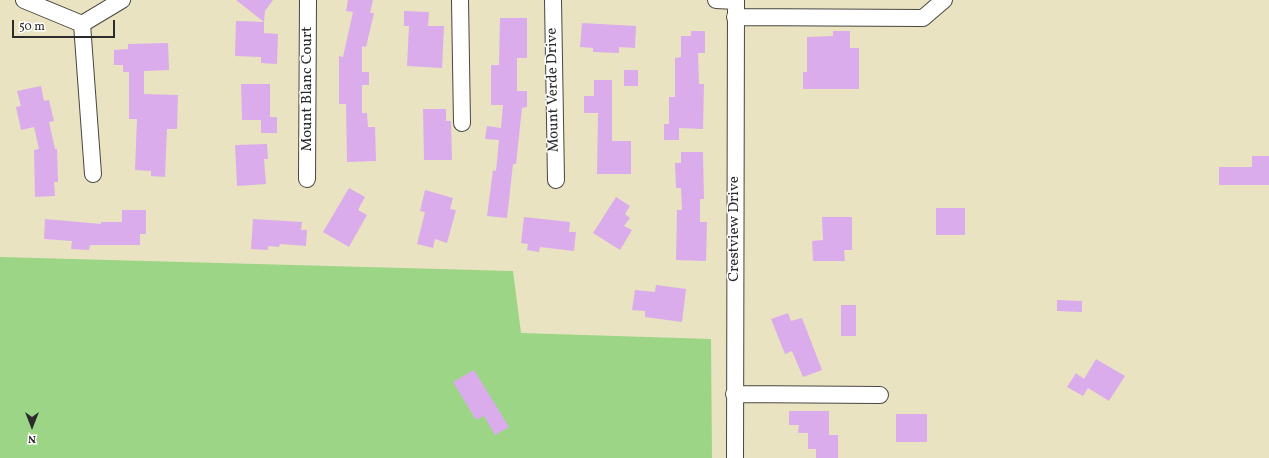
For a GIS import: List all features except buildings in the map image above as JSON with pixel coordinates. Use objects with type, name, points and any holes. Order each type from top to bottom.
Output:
[{"type":"street","points":[[24,0],[82,24]]},
{"type":"street","points":[[82,24],[122,0]]},
{"type":"street","name":"Mount Blanc Court","points":[[307,179],[308,0]]},
{"type":"street","points":[[460,0],[462,123]]},
{"type":"street","name":"Mount Verde Drive","points":[[553,0],[556,180]]},
{"type":"street","points":[[716,0],[736,1]]},
{"type":"street","points":[[735,17],[923,18],[944,0]]},
{"type":"street","name":"Crestview Drive","points":[[735,458],[736,1]]},
{"type":"street","points":[[82,24],[93,174]]},
{"type":"street","points":[[734,394],[880,395]]},
{"type":"green space","points":[[0,257],[513,271],[521,333],[711,339],[712,458],[0,458]]}]
